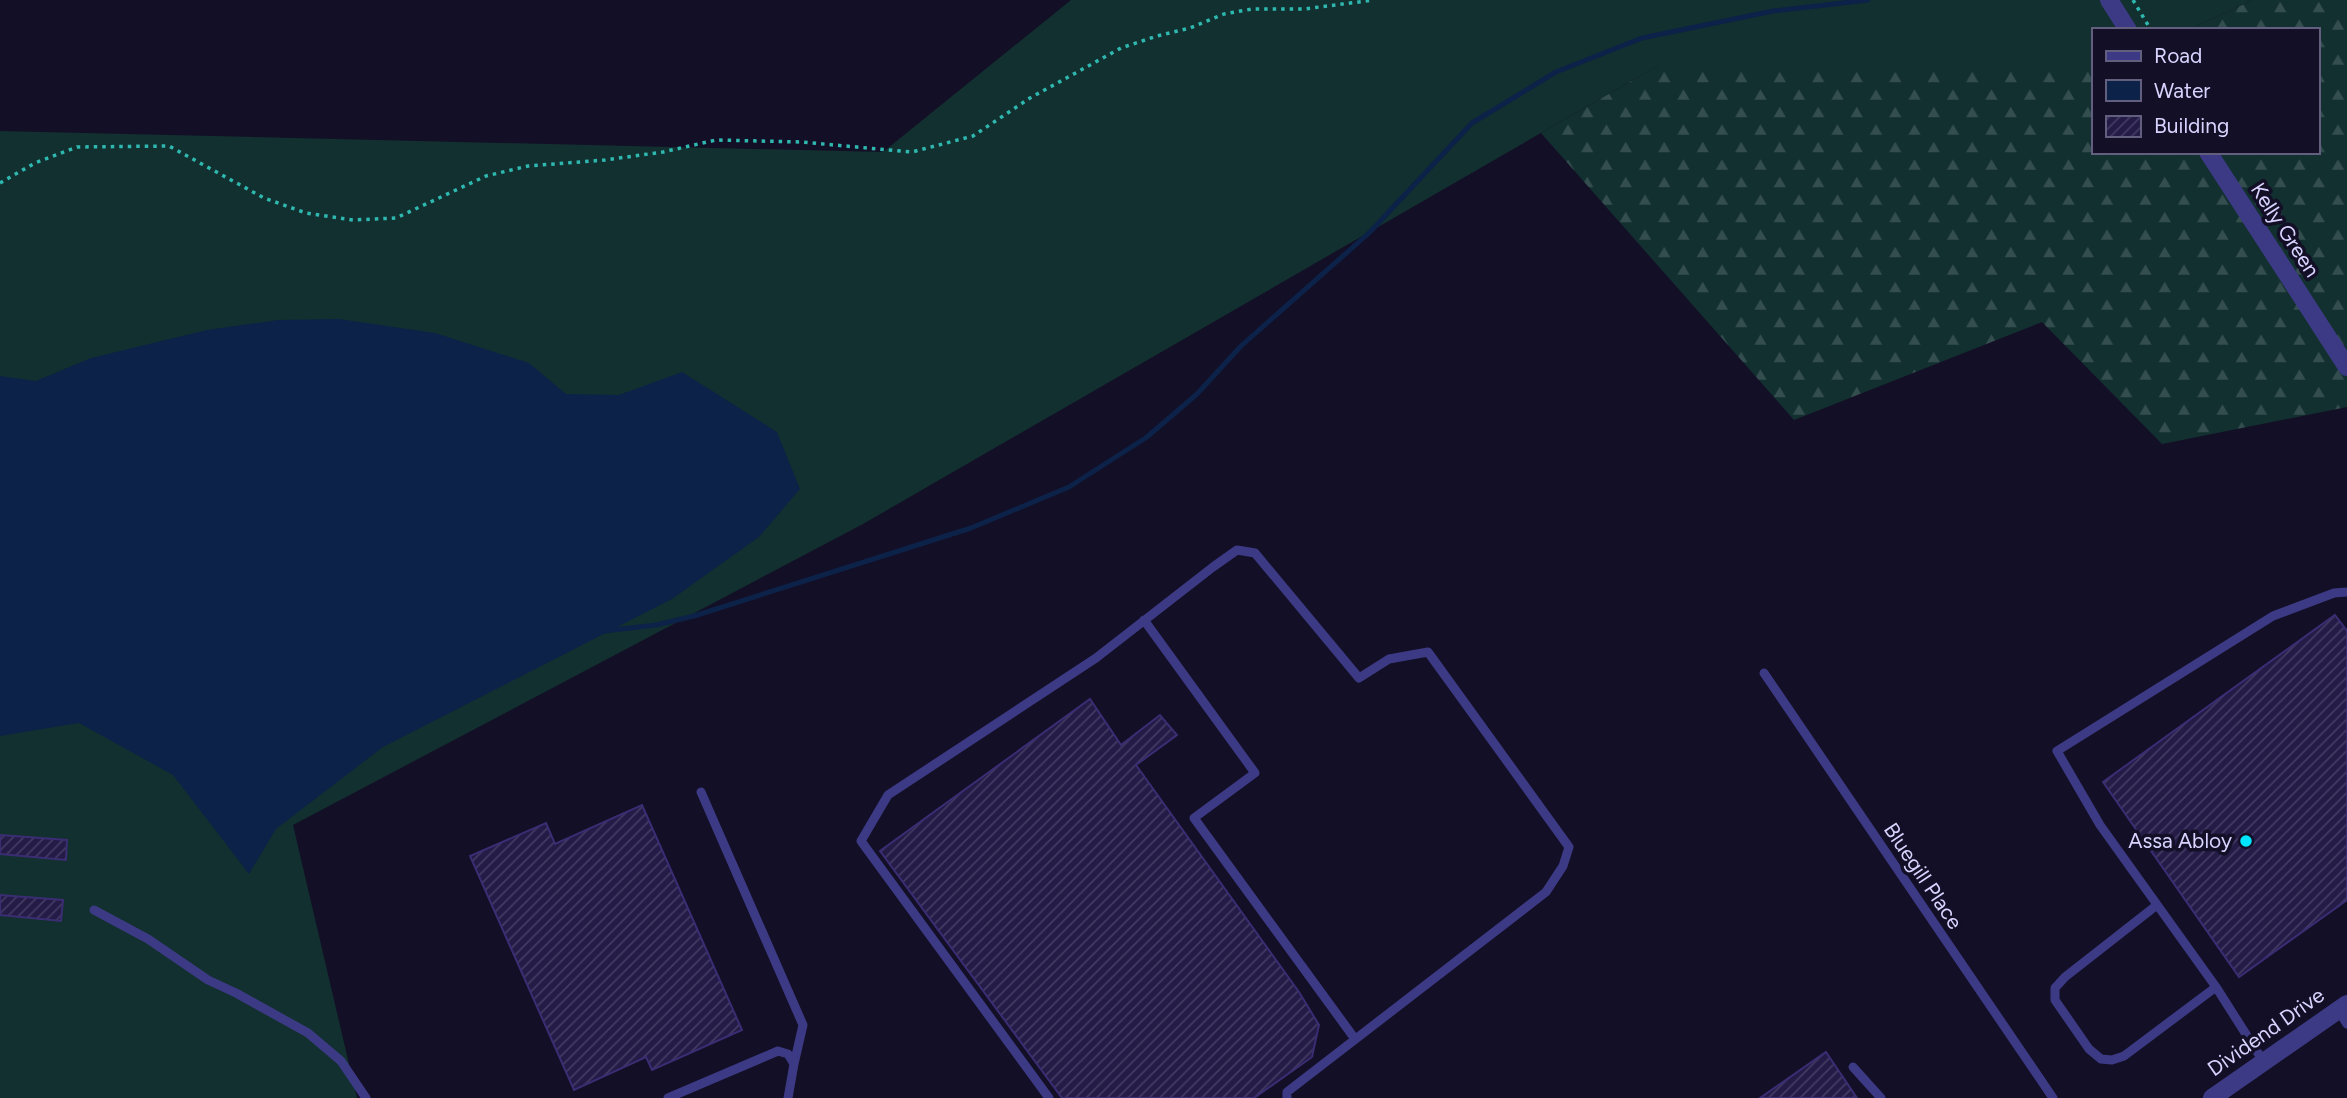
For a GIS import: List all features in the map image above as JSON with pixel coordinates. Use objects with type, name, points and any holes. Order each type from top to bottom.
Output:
[{"type":"street","points":[[2109,0],[2127,28]]},
{"type":"street","name":"Kelly Green","points":[[2208,154],[2347,367]]},
{"type":"street","name":"Dividend Drive","points":[[2212,1098],[2263,1061],[2344,1013]]},
{"type":"lane","points":[[1049,1098],[861,841],[888,795],[1096,658],[1213,566],[1237,551],[1255,553],[1359,678],[1389,659],[1428,652],[1569,847],[1563,866],[1546,892],[1287,1092],[1287,1098]]},
{"type":"lane","points":[[2263,1061],[2216,988],[2100,824],[2057,751],[2273,616],[2334,593],[2347,592]]},
{"type":"lane","points":[[1144,620],[1255,773],[1194,818],[1355,1039]]},
{"type":"lane","name":"Bluegill Place","points":[[1763,673],[2053,1098]]},
{"type":"lane","points":[[701,792],[803,1025],[788,1098]]},
{"type":"lane","points":[[2157,905],[2065,977],[2055,988],[2055,1000],[2089,1049],[2101,1059],[2112,1060],[2124,1056],[2216,988]]},
{"type":"lane","points":[[94,909],[148,939],[208,980],[308,1032],[341,1061],[366,1098]]},
{"type":"lane","points":[[668,1098],[778,1051],[788,1054],[794,1064]]},
{"type":"lane","points":[[1853,1067],[1881,1098]]},
{"type":"path","points":[[0,183],[35,163],[76,147],[169,146],[264,198],[306,213],[353,220],[396,218],[486,176],[528,166],[617,159],[716,140],[801,142],[912,152],[973,136],[1030,98],[1121,48],[1190,28],[1223,14],[1252,9],[1304,9],[1374,0]]},
{"type":"path","points":[[2133,0],[2150,28]]},
{"type":"green space","points":[[1071,0],[2253,0],[2192,28],[2092,28],[2092,65],[1659,65],[863,524],[293,825],[357,1098],[0,1098],[0,131],[883,152]]},
{"type":"green space","points":[[2253,0],[2347,0],[2347,407],[2162,444],[2042,322],[1794,420],[1541,133],[1659,65],[2092,65],[2092,154],[2319,154],[2319,28],[2192,28]]},
{"type":"water","points":[[339,319],[435,333],[529,363],[566,394],[619,395],[682,372],[777,432],[800,489],[759,537],[672,599],[383,747],[276,829],[249,874],[173,775],[79,723],[0,736],[0,376],[36,381],[91,358],[207,330],[278,320]]},
{"type":"building","name":"Assa Abloy","points":[[2335,615],[2347,631],[2347,900],[2239,977],[2103,782]]},
{"type":"building","points":[[1090,699],[1121,745],[1160,715],[1177,735],[1136,765],[1299,992],[1319,1025],[1312,1057],[1254,1098],[1062,1098],[880,851]]},
{"type":"building","points":[[642,805],[742,1030],[652,1070],[646,1057],[574,1090],[470,856],[546,823],[555,844]]},
{"type":"building","points":[[0,835],[67,840],[66,860],[0,854]]},
{"type":"building","points":[[0,895],[63,900],[61,921],[0,915]]},
{"type":"building","points":[[1826,1052],[1857,1098],[1760,1098]]},
{"type":"waterway","points":[[605,631],[656,625],[694,616],[971,528],[1069,487],[1147,437],[1197,394],[1241,346],[1369,233],[1472,123],[1556,72],[1642,38],[1773,11],[1868,0]]},
{"type":"place","name":"Assa Abloy","points":[[2246,841]]}]
